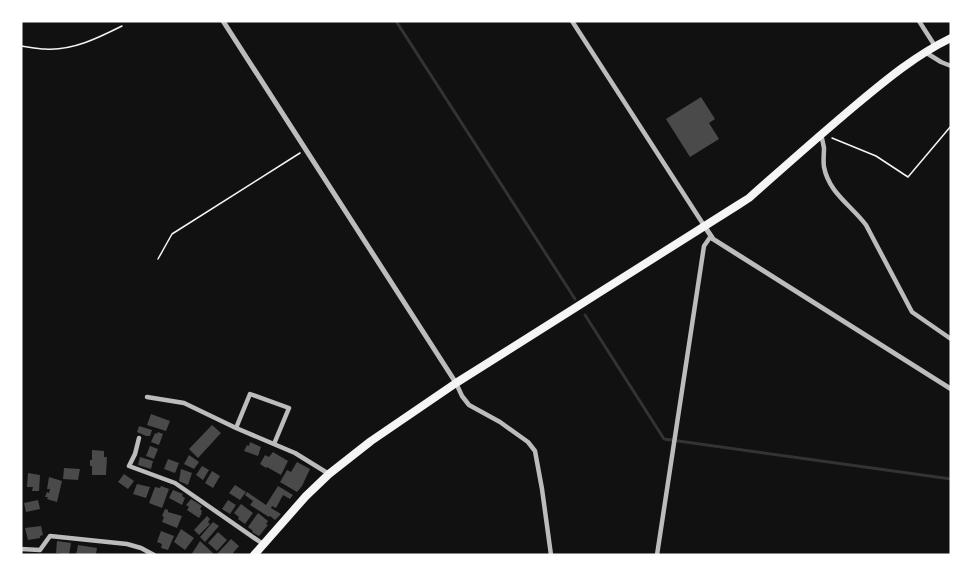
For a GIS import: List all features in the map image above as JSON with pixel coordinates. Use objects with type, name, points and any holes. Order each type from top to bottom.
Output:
[{"type":"highway","points":[[254,555],[306,496],[370,441],[456,383],[749,198],[821,134],[901,68],[935,46],[951,39]]},
{"type":"street","points":[[223,21],[456,383],[462,396],[469,405],[500,422],[528,442],[535,451],[551,555]]},
{"type":"street","points":[[572,21],[713,239],[951,389]]},
{"type":"street","points":[[919,21],[935,46]]},
{"type":"street","points":[[925,52],[951,66]]},
{"type":"street","points":[[821,134],[824,148],[823,165],[831,186],[866,225],[912,312],[951,339]]},
{"type":"street","points":[[657,555],[704,246],[711,236]]},
{"type":"street","points":[[236,428],[250,394],[289,408],[274,444]]},
{"type":"street","points":[[147,397],[184,403],[295,453],[329,474]]},
{"type":"street","points":[[139,438],[129,466],[174,483],[263,544]]},
{"type":"street","points":[[21,549],[40,552],[50,536],[127,544],[154,555]]},
{"type":"path","points":[[21,46],[60,49],[87,43],[122,26]]},
{"type":"path","points":[[821,134],[876,156],[908,177],[951,126]]},
{"type":"path","points":[[158,259],[172,234],[306,150]]},
{"type":"building","points":[[701,97],[715,119],[709,123],[719,139],[690,157],[666,119]]},
{"type":"building","points":[[151,414],[170,421],[166,431],[147,425]]},
{"type":"building","points":[[212,425],[221,433],[198,458],[189,449]]},
{"type":"building","points":[[139,426],[152,430],[150,436],[137,432]]},
{"type":"building","points":[[155,433],[163,434],[159,445],[151,442]]},
{"type":"building","points":[[250,442],[261,447],[258,456],[244,451]]},
{"type":"building","points":[[150,446],[158,449],[154,459],[146,456]]},
{"type":"building","points":[[92,450],[104,451],[104,457],[107,457],[106,475],[92,475],[90,460],[92,460]]},
{"type":"building","points":[[273,452],[288,461],[281,475],[260,464],[265,455],[269,457]]},
{"type":"building","points":[[189,455],[199,462],[194,469],[184,464]]},
{"type":"building","points":[[140,457],[153,461],[151,469],[138,465]]},
{"type":"building","points":[[168,459],[179,463],[175,473],[164,469]]},
{"type":"building","points":[[297,462],[310,469],[297,492],[280,482],[287,470],[291,472]]},
{"type":"building","points":[[202,466],[209,470],[203,480],[196,475]]},
{"type":"building","points":[[64,468],[80,469],[78,480],[63,479]]},
{"type":"building","points":[[181,469],[192,473],[188,485],[179,481]]},
{"type":"building","points":[[212,471],[220,476],[213,488],[205,483]]},
{"type":"building","points":[[28,473],[40,475],[39,491],[32,491],[33,487],[27,487]]},
{"type":"building","points":[[124,474],[134,481],[128,489],[118,482]]},
{"type":"building","points":[[49,477],[62,481],[57,502],[45,497],[50,489],[47,489]]},
{"type":"building","points":[[137,484],[150,487],[146,498],[133,494]]},
{"type":"building","points":[[235,485],[246,492],[240,500],[229,493]]},
{"type":"building","points":[[161,486],[169,489],[162,508],[149,503],[155,487],[160,488]]},
{"type":"building","points":[[278,486],[293,495],[290,499],[283,495],[276,508],[272,506],[271,508],[281,514],[275,520],[250,505],[253,501],[245,495],[247,492],[266,505]]},
{"type":"building","points":[[173,490],[183,494],[185,498],[182,505],[169,498]]},
{"type":"building","points":[[191,499],[202,506],[199,518],[187,510],[189,507],[186,505]]},
{"type":"building","points":[[38,500],[40,509],[26,512],[24,503]]},
{"type":"building","points":[[228,500],[236,505],[230,514],[222,509]]},
{"type":"building","points":[[241,504],[253,513],[245,524],[234,513]]},
{"type":"building","points":[[165,509],[182,516],[177,528],[162,522]]},
{"type":"building","points":[[258,513],[268,521],[266,524],[268,525],[259,536],[248,527]]},
{"type":"building","points":[[207,516],[210,524],[199,535],[194,530]]},
{"type":"building","points":[[213,522],[219,526],[205,542],[200,537]]},
{"type":"building","points":[[41,526],[43,535],[40,538],[28,540],[25,528]]},
{"type":"building","points":[[181,529],[194,538],[185,550],[174,542]]},
{"type":"building","points":[[161,531],[174,536],[168,550],[161,548],[162,544],[157,542]]},
{"type":"building","points":[[218,532],[227,540],[217,551],[208,543]]},
{"type":"building","points":[[231,539],[239,546],[233,553],[235,555],[216,555]]},
{"type":"building","points":[[57,541],[71,543],[69,555],[56,553]]},
{"type":"building","points":[[200,541],[213,553],[212,555],[191,555]]},
{"type":"building","points":[[78,545],[97,548],[96,554],[76,555]]},
{"type":"waterway","points":[[396,21],[575,299]]},
{"type":"waterway","points":[[585,315],[664,439],[951,479]]}]
